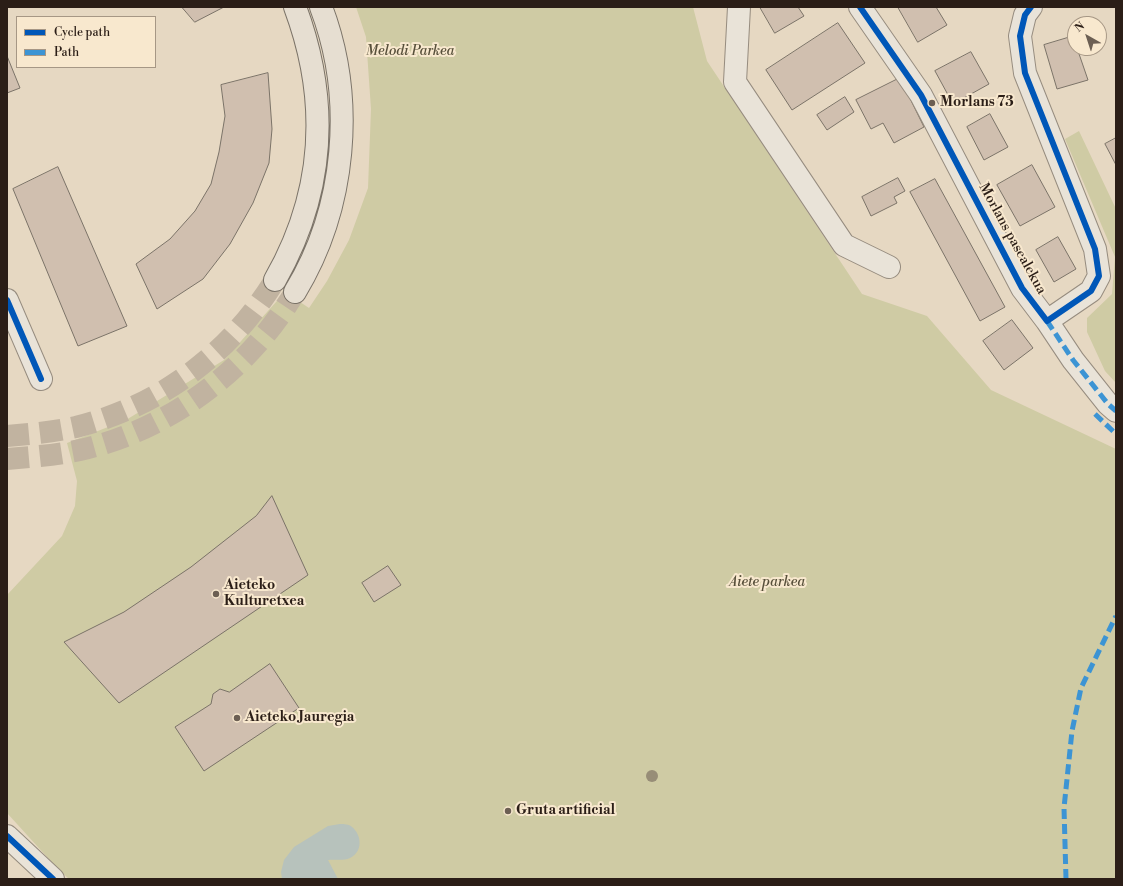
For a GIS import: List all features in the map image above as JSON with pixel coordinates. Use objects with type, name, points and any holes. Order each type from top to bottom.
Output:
[{"type":"main road","points":[[275,280],[296,236],[305,212],[315,163],[317,137],[317,105],[310,55],[295,7]]},
{"type":"main road","points":[[295,292],[319,245],[334,192],[340,152],[342,110],[339,80],[334,50],[321,7]]},
{"type":"street","points":[[739,7],[735,82],[844,245],[889,267]]},
{"type":"street","name":"Morlans pasealekua","points":[[860,7],[921,95],[1022,288],[1074,360],[1108,404],[1116,411]]},
{"type":"street","points":[[1031,7],[1025,15],[1020,36],[1025,73],[1095,249],[1098,276],[1091,291],[1047,321]]},
{"type":"street","points":[[7,300],[41,379]]},
{"type":"street","points":[[7,836],[54,879]]},
{"type":"green space","name":"Aiete parkea","points":[[356,7],[693,7],[707,61],[862,294],[927,316],[991,390],[1116,449],[1116,879],[69,879],[7,813],[7,595],[62,536],[75,506],[77,481],[67,443],[126,420],[224,360],[285,292],[309,308],[327,281],[349,240],[368,188],[371,109],[366,37]]},
{"type":"green space","points":[[1079,131],[1116,209],[1116,383],[1105,371],[1087,332],[1087,318],[1112,294],[1115,257],[1065,139]]},
{"type":"shaded area","points":[[340,824],[352,827],[358,834],[360,843],[357,852],[350,858],[328,860],[338,879],[282,879],[281,872],[284,860],[294,847],[328,826]]},
{"type":"building","points":[[182,7],[224,7],[195,22]]},
{"type":"building","points":[[760,7],[798,7],[804,16],[775,33]]},
{"type":"building","points":[[898,7],[936,7],[947,25],[918,42]]},
{"type":"building","points":[[838,23],[865,63],[792,110],[766,70]]},
{"type":"building","points":[[1067,38],[1067,56],[1080,56],[1088,80],[1057,89],[1044,45]]},
{"type":"building","points":[[971,52],[989,84],[953,104],[935,71]]},
{"type":"building","points":[[7,56],[20,88],[7,93]]},
{"type":"building","points":[[268,73],[272,129],[269,163],[253,203],[230,244],[203,279],[157,309],[136,264],[170,239],[195,211],[211,184],[219,152],[225,116],[221,85]]},
{"type":"building","points":[[900,78],[924,127],[894,143],[883,123],[871,129],[856,100]]},
{"type":"building","points":[[845,97],[854,112],[827,130],[817,115]]},
{"type":"building","points":[[990,114],[1008,147],[984,160],[967,127]]},
{"type":"building","points":[[1116,138],[1116,165],[1105,144]]},
{"type":"building","points":[[1032,165],[1055,207],[1020,226],[997,185]]},
{"type":"building","points":[[58,167],[127,326],[78,346],[13,189]]},
{"type":"building","points":[[898,178],[905,191],[894,197],[897,203],[871,216],[862,197]]},
{"type":"building","points":[[935,179],[1005,307],[980,321],[910,192]]},
{"type":"building","points":[[1058,237],[1076,269],[1054,282],[1036,250]]},
{"type":"building","points":[[1012,320],[1033,348],[1004,370],[983,341]]},
{"type":"building","name":"Aieteko Kulturetxea","points":[[272,496],[308,575],[119,703],[64,642],[124,612],[191,567],[256,516]]},
{"type":"building","points":[[388,566],[401,585],[374,602],[362,583]]},
{"type":"building","name":"Aieteko Jauregia","points":[[270,664],[299,708],[204,771],[175,727],[211,704],[213,694],[220,689],[229,692]]},
{"type":"tunnel","points":[[7,436],[50,432],[76,427],[107,418],[136,406],[164,391],[190,373],[237,331],[257,307],[275,280]]},
{"type":"tunnel","points":[[7,459],[53,455],[80,450],[113,441],[145,428],[175,412],[204,393],[255,347],[295,292]]},
{"type":"marked path","points":[[1047,321],[1073,360],[1108,404],[1116,411]]},
{"type":"marked path","points":[[1095,414],[1116,434]]},
{"type":"marked path","points":[[1066,879],[1064,808],[1072,731],[1081,688],[1116,616]]},
{"type":"cycle path","points":[[860,7],[921,95],[1022,288],[1047,321],[1091,291],[1099,276],[1095,249],[1025,73],[1020,36],[1025,15],[1031,7]]},
{"type":"cycle path","points":[[7,300],[41,379]]},
{"type":"cycle path","points":[[7,836],[53,879]]},
{"type":"place","name":"Morlans 73","points":[[932,103]]},
{"type":"place","name":"Aieteko Kulturetxea","points":[[216,594]]},
{"type":"place","name":"Aieteko Jauregia","points":[[237,718]]},
{"type":"place","name":"Gruta artificial","points":[[508,811]]},
{"type":"park label","name":"Melodi Parkea","points":[[410,52]]}]
